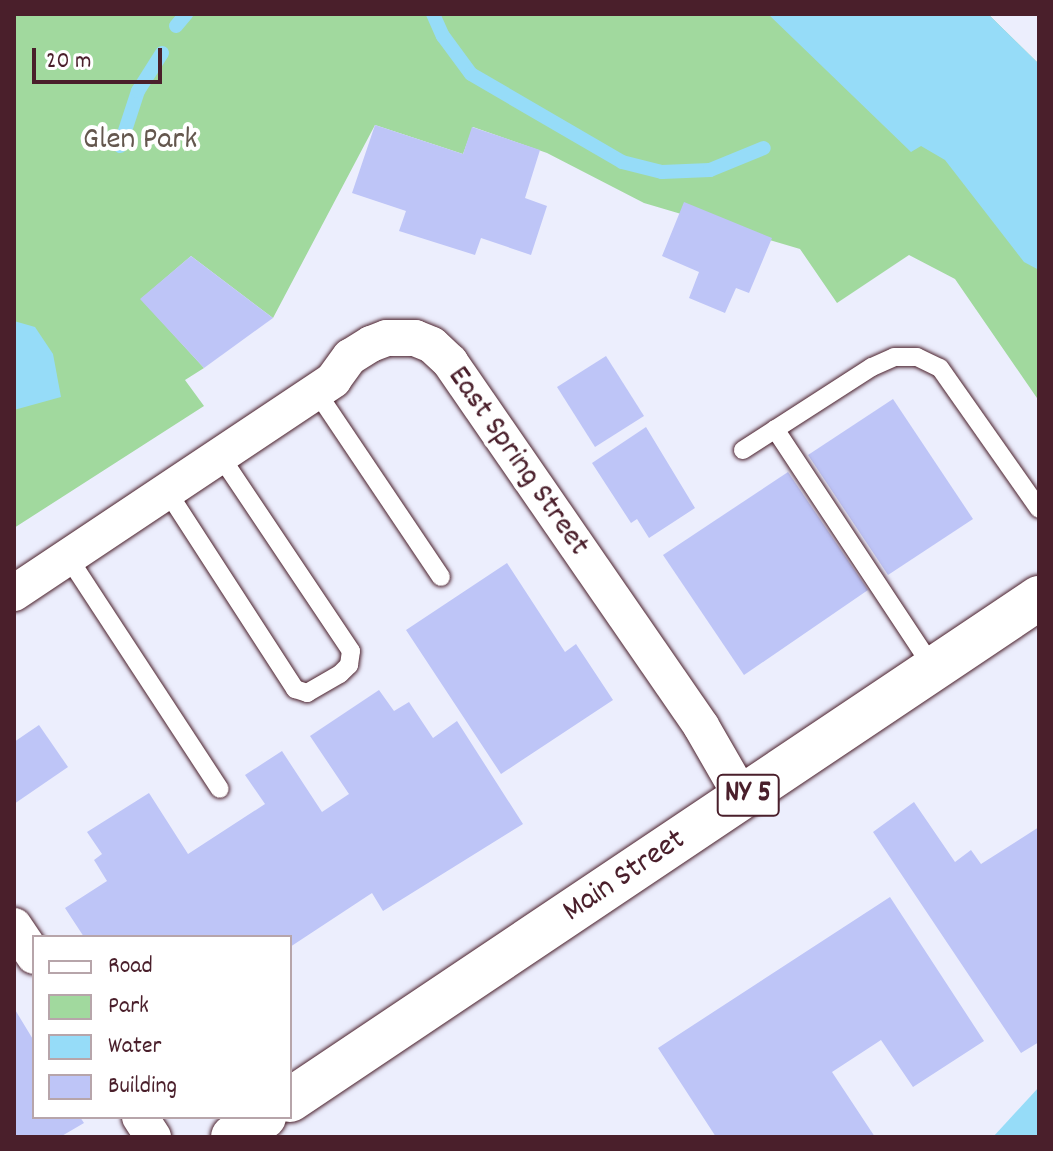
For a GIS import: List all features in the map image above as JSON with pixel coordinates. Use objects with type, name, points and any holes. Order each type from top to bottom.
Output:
[{"type":"main road","name":"Main Street","points":[[292,1099],[1039,598]]},
{"type":"main road","points":[[233,1137],[261,1119]]},
{"type":"street","name":"East Spring Street","points":[[14,593],[325,386],[350,357],[387,338],[415,338],[432,345],[450,362],[701,726],[743,799]]},
{"type":"street","points":[[14,926],[32,953]]},
{"type":"street","points":[[141,1119],[153,1137]]},
{"type":"lane","points":[[743,450],[894,357],[930,361],[940,368],[1039,509]]},
{"type":"lane","points":[[325,386],[441,577]]},
{"type":"lane","points":[[775,429],[934,669]]},
{"type":"lane","points":[[167,491],[295,689],[307,693],[340,674],[349,665],[351,651],[220,455]]},
{"type":"lane","points":[[68,557],[220,789]]},
{"type":"green space","name":"Glen Park","points":[[14,14],[988,14],[1039,64],[1039,401],[955,279],[909,255],[837,303],[800,249],[644,203],[547,153],[473,127],[463,154],[375,125],[273,318],[191,256],[141,299],[204,368],[185,380],[204,406],[14,528]]},
{"type":"water","points":[[768,14],[988,14],[1039,64],[1039,270],[1024,262],[945,160],[921,146],[911,152]]},
{"type":"water","points":[[14,321],[35,327],[53,354],[61,397],[14,410]]},
{"type":"water","points":[[1039,1087],[1039,1137],[993,1137]]},
{"type":"building","points":[[375,125],[463,154],[472,127],[540,150],[525,198],[547,206],[531,255],[481,238],[475,255],[399,231],[406,211],[352,193]]},
{"type":"building","points":[[684,202],[772,238],[749,293],[736,288],[725,313],[689,298],[699,272],[662,256]]},
{"type":"building","points":[[191,256],[273,318],[204,368],[140,299]]},
{"type":"building","points":[[606,356],[644,416],[595,447],[557,387]]},
{"type":"building","points":[[893,399],[973,519],[888,575],[808,455]]},
{"type":"building","points":[[646,427],[695,508],[649,538],[637,519],[631,523],[592,463]]},
{"type":"building","points":[[788,472],[868,590],[744,675],[663,555]]},
{"type":"building","points":[[507,563],[565,652],[576,644],[613,700],[501,774],[406,630]]},
{"type":"building","points":[[379,690],[394,711],[409,702],[433,738],[457,721],[523,824],[383,911],[372,893],[292,946],[292,935],[83,935],[65,908],[107,881],[94,860],[102,854],[87,832],[149,793],[188,854],[265,804],[245,775],[282,751],[322,812],[349,794],[310,736]]},
{"type":"building","points":[[39,725],[68,767],[14,804],[14,742]]},
{"type":"building","points":[[914,802],[955,862],[971,850],[981,864],[1039,827],[1039,1042],[1021,1053],[873,832]]},
{"type":"building","points":[[890,897],[984,1041],[913,1087],[881,1040],[832,1072],[875,1137],[716,1137],[658,1048]]},
{"type":"building","points":[[14,1008],[32,1038],[32,1119],[81,1119],[84,1123],[60,1137],[14,1137]]},
{"type":"waterway","points":[[176,26],[186,14]]},
{"type":"waterway","points":[[433,14],[443,36],[471,74],[622,162],[662,172],[710,170],[764,148]]},
{"type":"waterway","points":[[120,146],[138,91],[162,53]]}]
